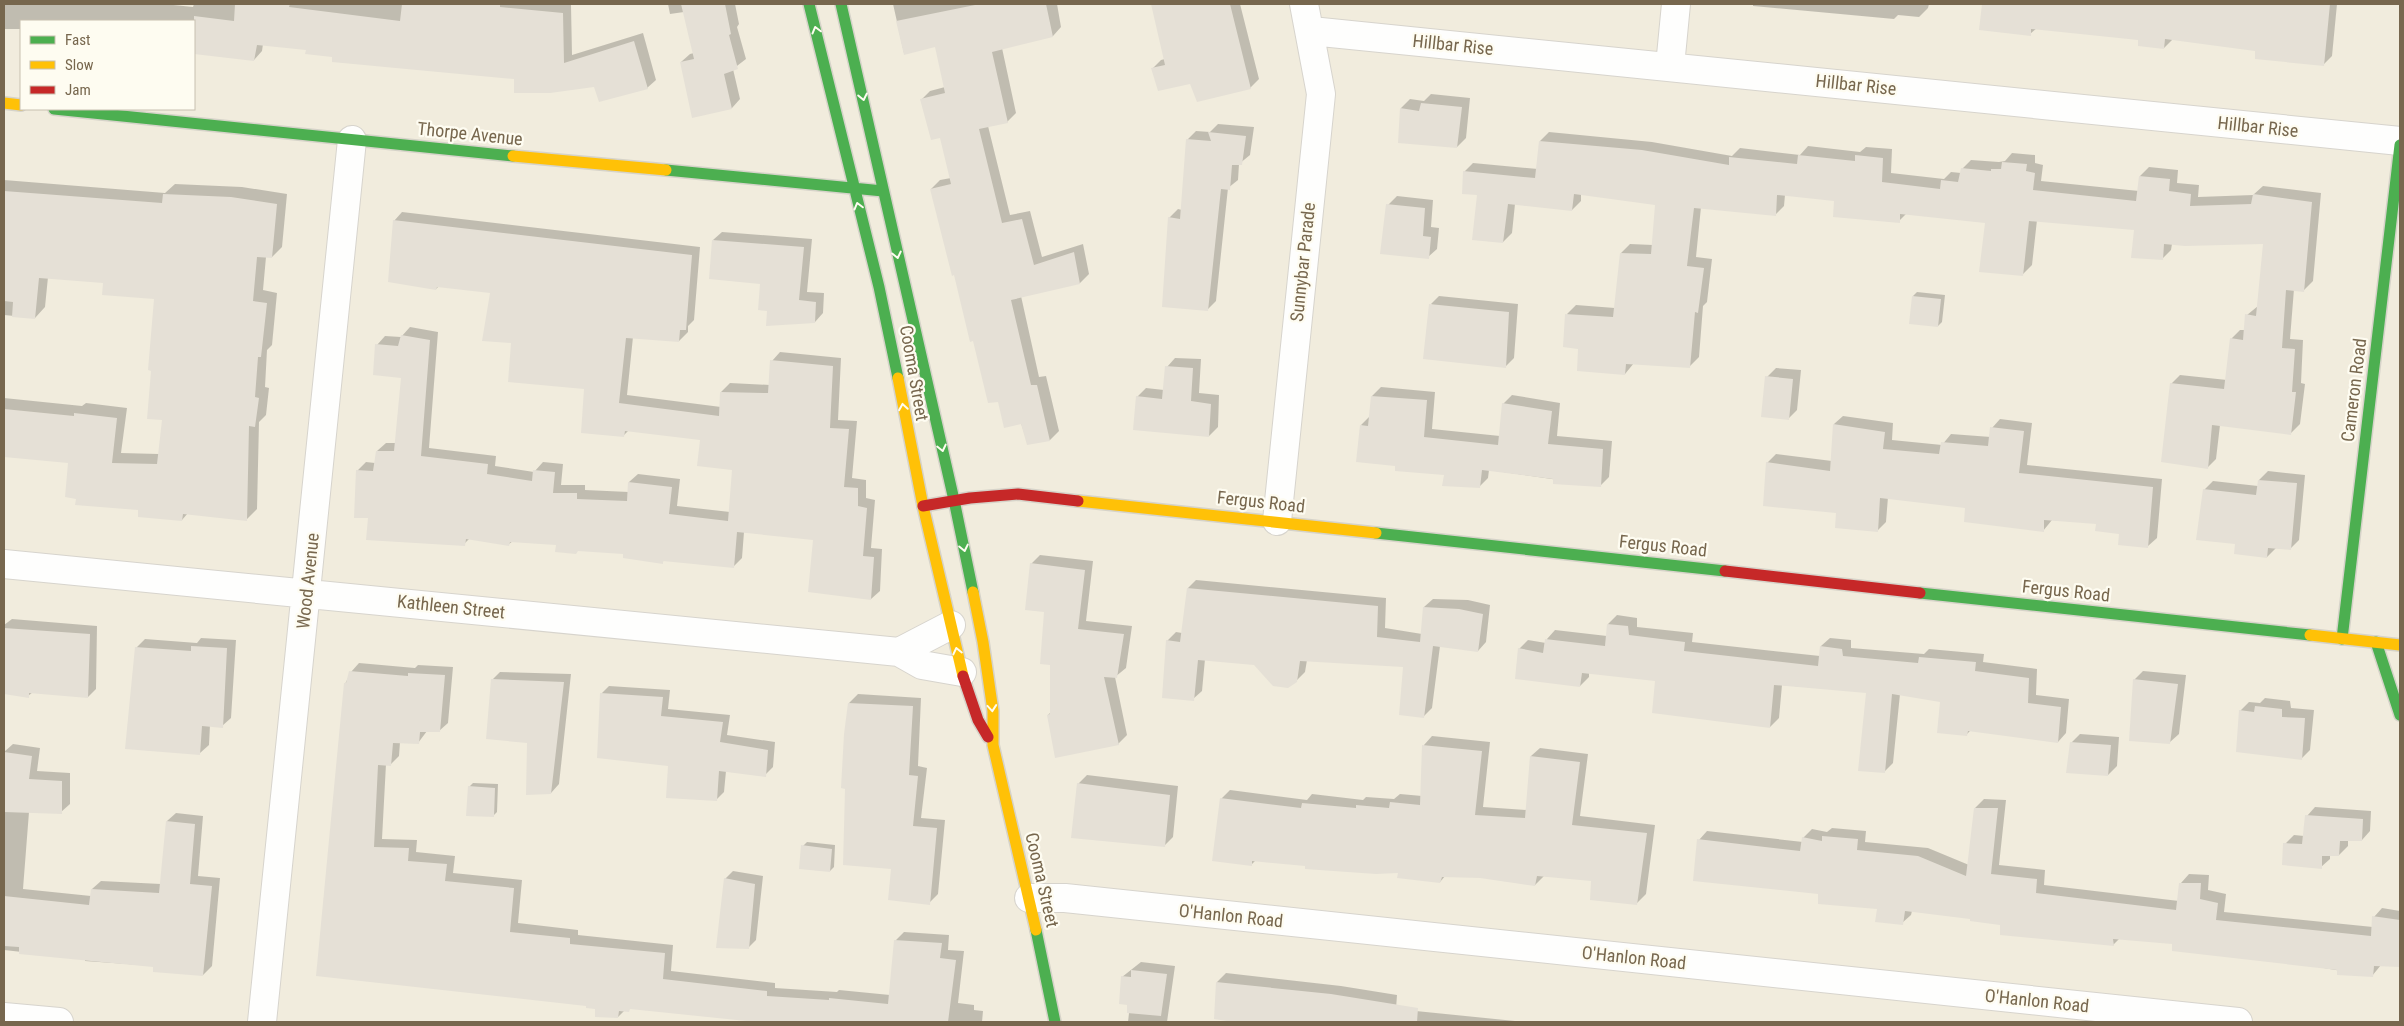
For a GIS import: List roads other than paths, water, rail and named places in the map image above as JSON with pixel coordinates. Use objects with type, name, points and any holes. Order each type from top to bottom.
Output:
[{"type":"street","name":"Cooma Street","points":[[809,4],[893,349],[905,420],[923,506],[962,672],[978,720],[993,745]]},
{"type":"street","name":"Cooma Street","points":[[841,4],[882,191],[954,500],[983,642],[993,711],[993,745],[1029,898],[1055,1022]]},
{"type":"street","name":"Sunnybar Parade","points":[[1277,521],[1321,94],[1311,31],[1304,4]]},
{"type":"street","points":[[1670,66],[1676,4]]},
{"type":"street","name":"Hillbar Rise","points":[[1311,31],[1670,66],[2400,143]]},
{"type":"street","points":[[4,104],[20,105]]},
{"type":"street","name":"Thorpe Avenue","points":[[64,110],[882,191]]},
{"type":"street","name":"Wood Avenue","points":[[262,1022],[352,140]]},
{"type":"street","name":"Cameron Road","points":[[2342,639],[2400,143]]},
{"type":"street","name":"Fergus Road","points":[[923,506],[954,500],[1018,494],[2400,645]]},
{"type":"street","name":"Kathleen Street","points":[[4,564],[899,652],[922,666],[962,672]]},
{"type":"street","points":[[899,652],[951,625]]},
{"type":"street","points":[[2376,642],[2400,715]]},
{"type":"street","name":"O'Hanlon Road","points":[[1029,898],[1085,900],[2189,1020],[2238,1022]]},
{"type":"street","points":[[4,1017],[59,1022]]}]
